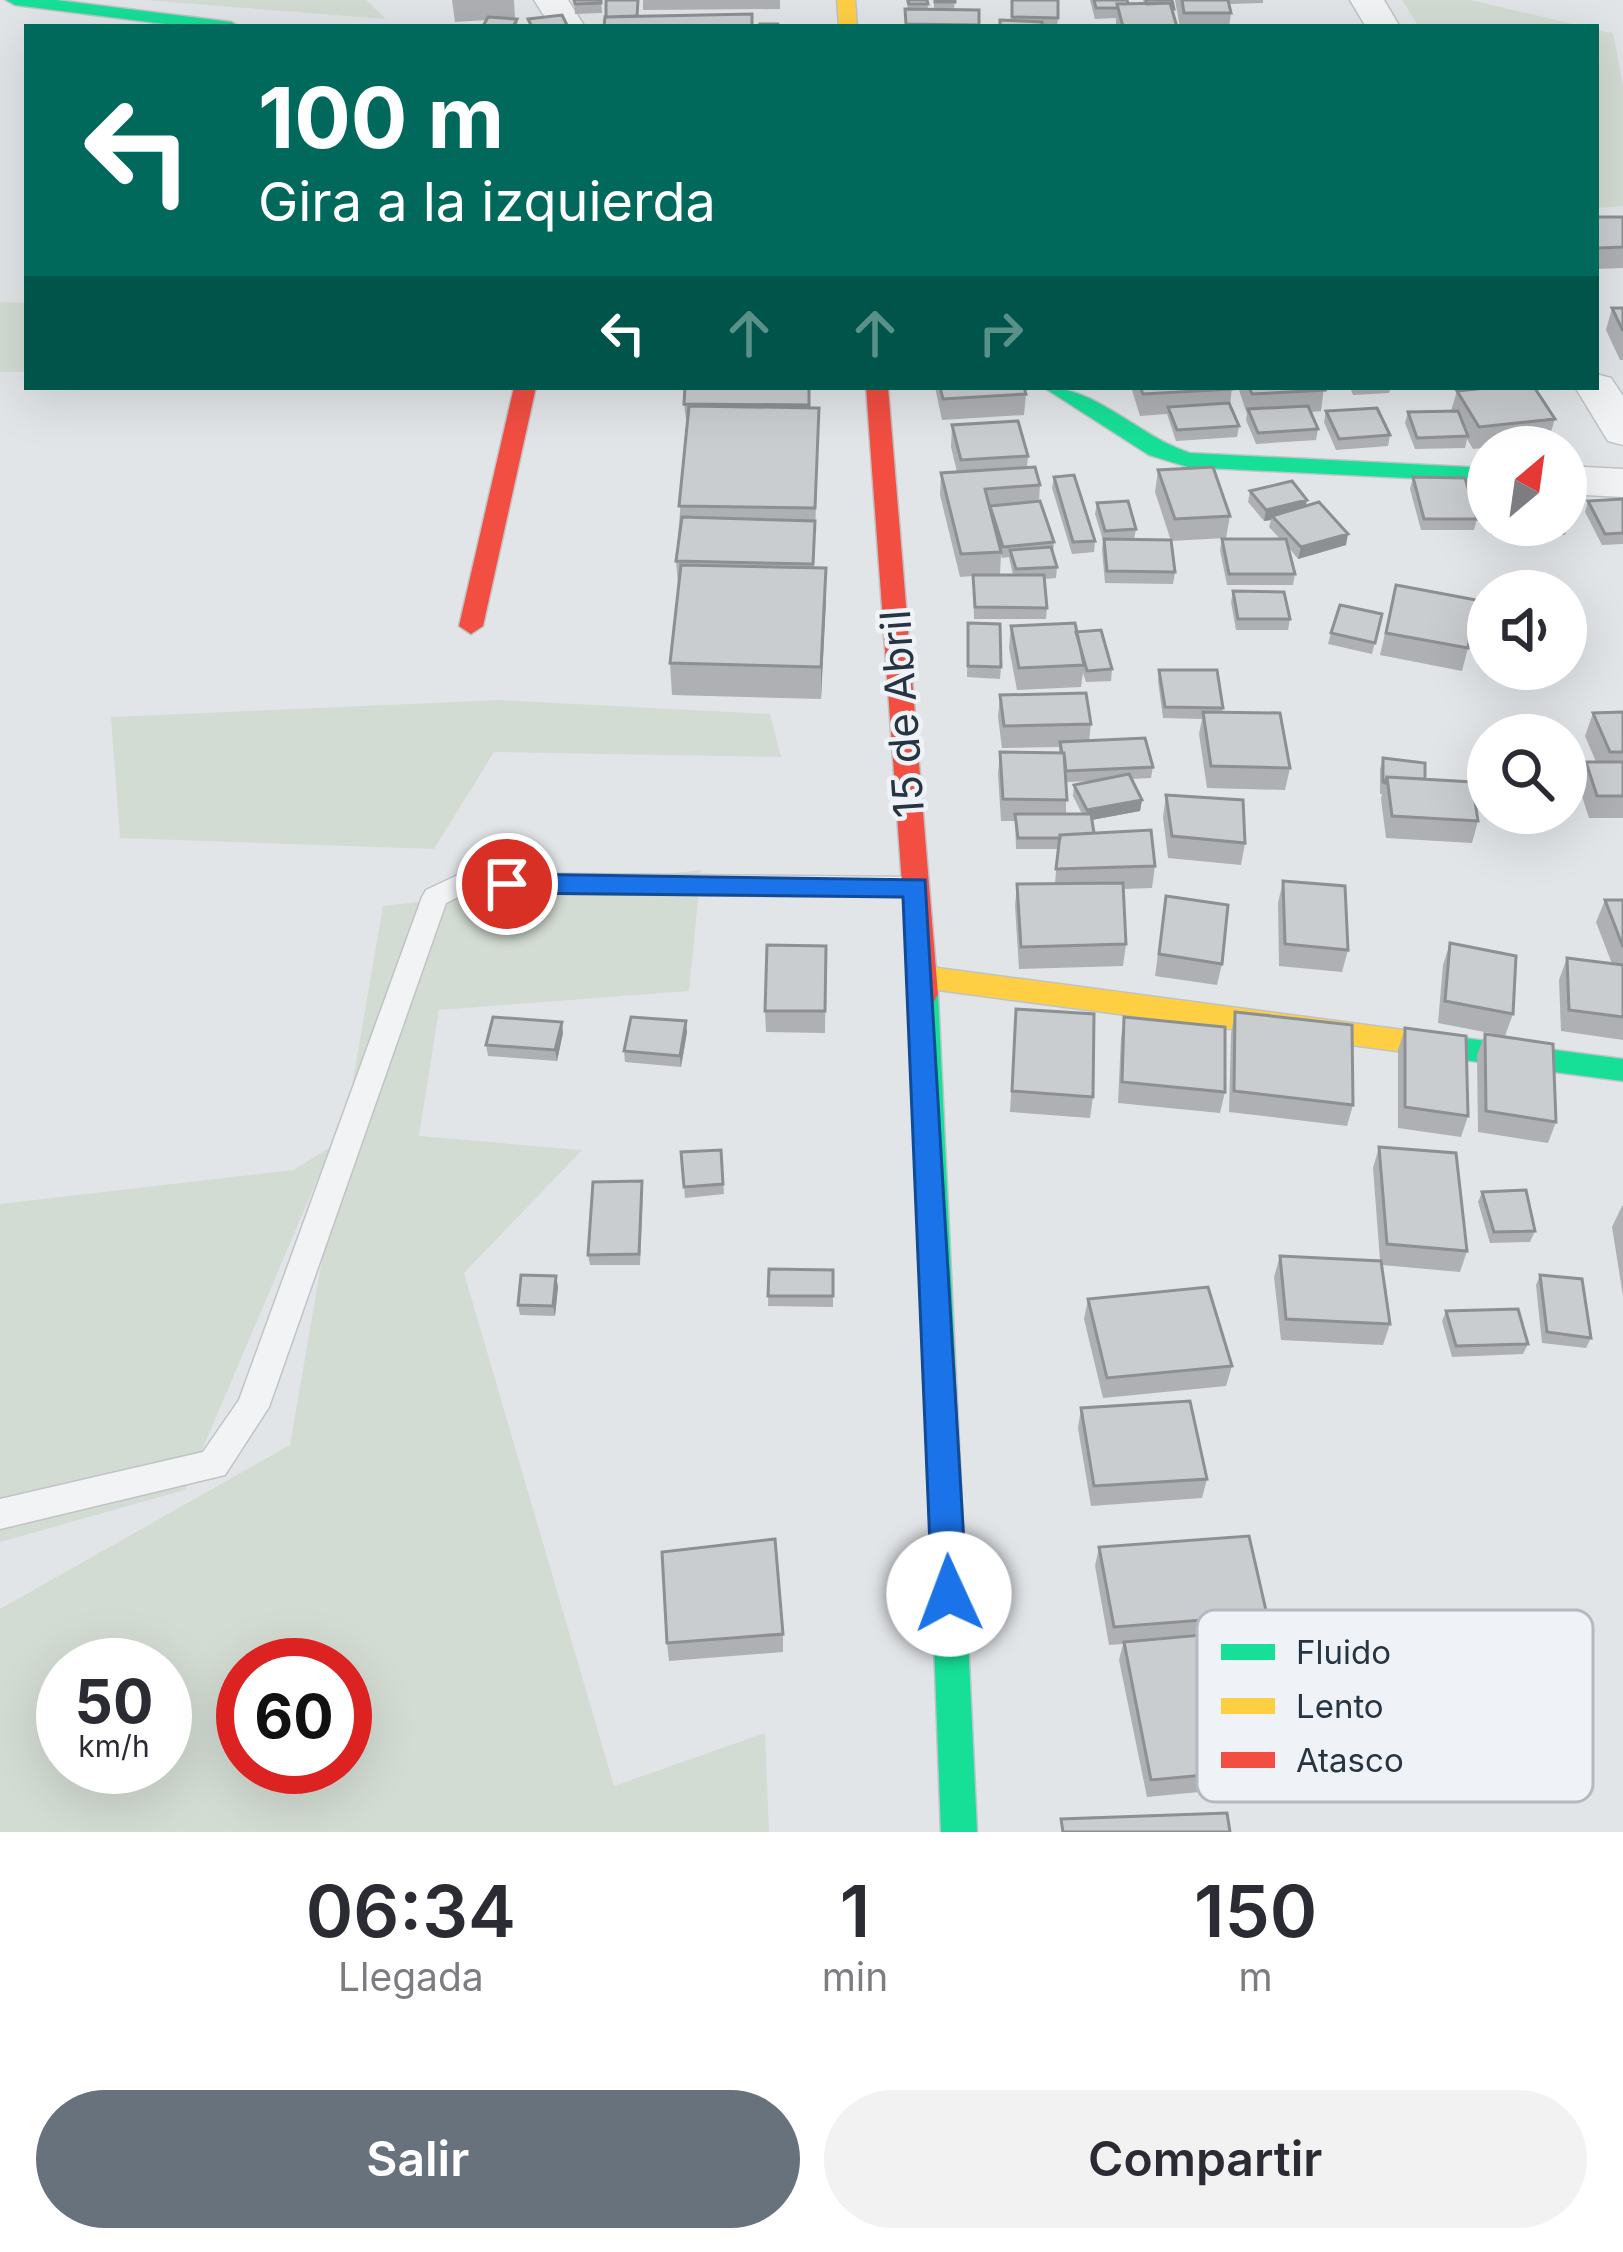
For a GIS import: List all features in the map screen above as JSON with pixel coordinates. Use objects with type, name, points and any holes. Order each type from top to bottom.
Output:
[{"type":"street","points":[[14,0],[207,24]]},
{"type":"street","points":[[471,626],[524,390]]},
{"type":"street","name":"15 de Abril","points":[[877,390],[923,977],[959,1832]]},
{"type":"street","points":[[1059,390],[1157,450],[1188,460],[1467,475]]},
{"type":"street","points":[[1598,390],[1623,432]]},
{"type":"street","points":[[1587,481],[1623,483]]},
{"type":"street","points":[[923,977],[1623,1070]]},
{"type":"lane","points":[[0,1514],[213,1464],[254,1407],[435,897],[461,883],[916,887]]},
{"type":"shaded area","points":[[144,0],[366,0],[386,19]]},
{"type":"shaded area","points":[[1402,0],[1471,0],[1572,24],[1417,24]]},
{"type":"shaded area","points":[[1599,31],[1613,33],[1623,86],[1623,206],[1599,208]]},
{"type":"shaded area","points":[[0,302],[24,303],[24,372],[0,372]]},
{"type":"shaded area","points":[[500,700],[770,714],[781,757],[494,752],[434,849],[120,838],[111,717]]},
{"type":"shaded area","points":[[701,870],[689,991],[439,1010],[419,1136],[582,1150],[464,1273],[614,1786],[765,1733],[769,1832],[0,1832],[0,1609],[290,1445],[383,906]]},
{"type":"shaded area","points":[[331,1147],[185,1490],[0,1542],[0,1204],[293,1170]]},
{"type":"building","points":[[574,0],[601,0],[601,3],[575,4]]},
{"type":"building","points":[[606,0],[638,0],[637,16],[606,17]]},
{"type":"building","points":[[1012,0],[1058,0],[1058,18],[1012,17]]},
{"type":"building","points":[[1094,0],[1127,0],[1128,4],[1096,8]]},
{"type":"building","points":[[1146,0],[1172,0],[1174,9],[1170,3],[1147,4]]},
{"type":"building","points":[[1182,0],[1228,0],[1231,13],[1184,13]]},
{"type":"building","points":[[1170,3],[1176,24],[1122,24],[1117,4]]},
{"type":"building","points":[[905,9],[979,10],[979,24],[906,24]]},
{"type":"building","points":[[752,14],[752,24],[604,24],[605,17]]},
{"type":"building","points":[[562,15],[566,24],[530,24],[528,19]]},
{"type":"building","points":[[488,17],[517,19],[514,24],[484,24]]},
{"type":"building","points":[[1000,20],[1042,22],[1042,24],[1000,24]]},
{"type":"building","points":[[1599,217],[1623,217],[1623,247],[1599,248]]},
{"type":"building","points":[[1612,308],[1623,308],[1623,331]]},
{"type":"building","points":[[685,390],[809,390],[809,405],[684,404]]},
{"type":"building","points":[[941,390],[1025,390],[1026,394],[943,399]]},
{"type":"building","points":[[1141,390],[1215,390],[1143,394]]},
{"type":"building","points":[[1250,390],[1325,390],[1252,394]]},
{"type":"building","points":[[1536,390],[1555,419],[1488,426],[1478,426],[1457,391]]},
{"type":"building","points":[[1229,403],[1239,426],[1177,430],[1168,407]]},
{"type":"building","points":[[689,406],[819,408],[815,508],[679,506]]},
{"type":"building","points":[[1308,406],[1318,429],[1258,433],[1248,409]]},
{"type":"building","points":[[1377,408],[1390,435],[1339,439],[1326,411]]},
{"type":"building","points":[[1458,411],[1467,436],[1417,438],[1408,412]]},
{"type":"building","points":[[1018,421],[1028,456],[961,460],[952,425]]},
{"type":"building","points":[[1035,467],[1040,485],[985,489],[1001,552],[961,554],[941,473]]},
{"type":"building","points":[[1213,467],[1230,516],[1175,519],[1158,470]]},
{"type":"building","points":[[1074,475],[1095,541],[1073,542],[1054,477]]},
{"type":"building","points":[[1413,477],[1465,478],[1467,519],[1424,519]]},
{"type":"building","points":[[1292,481],[1307,500],[1266,510],[1250,491]]},
{"type":"building","points":[[1623,499],[1623,533],[1605,534],[1588,501]]},
{"type":"building","points":[[1040,501],[1054,542],[1003,547],[990,506]]},
{"type":"building","points":[[1128,501],[1136,529],[1105,531],[1097,503]]},
{"type":"building","points":[[1319,502],[1348,534],[1301,547],[1272,516]]},
{"type":"building","points":[[682,517],[815,521],[813,564],[676,561]]},
{"type":"building","points":[[1104,539],[1171,540],[1175,572],[1107,571]]},
{"type":"building","points":[[1222,539],[1286,539],[1295,574],[1229,574]]},
{"type":"building","points":[[1051,547],[1057,567],[1016,569],[1010,550]]},
{"type":"building","points":[[681,565],[826,568],[821,667],[670,663]]},
{"type":"building","points":[[973,575],[1044,575],[1047,608],[975,607]]},
{"type":"building","points":[[1396,585],[1467,598],[1467,648],[1386,633]]},
{"type":"building","points":[[1233,591],[1284,592],[1290,619],[1238,619]]},
{"type":"building","points":[[1340,605],[1382,614],[1375,643],[1331,633]]},
{"type":"building","points":[[968,623],[1000,624],[1001,667],[968,666]]},
{"type":"building","points":[[1075,623],[1084,665],[1019,668],[1011,626]]},
{"type":"building","points":[[1101,630],[1112,669],[1087,671],[1076,632]]},
{"type":"building","points":[[1159,670],[1217,670],[1223,708],[1165,707]]},
{"type":"building","points":[[1086,693],[1091,724],[1004,726],[1000,695]]},
{"type":"building","points":[[1203,712],[1280,713],[1290,768],[1211,766]]},
{"type":"building","points":[[1623,712],[1623,752],[1610,752],[1593,713]]},
{"type":"building","points":[[1145,738],[1153,767],[1066,771],[1060,742]]},
{"type":"building","points":[[1000,752],[1064,753],[1067,800],[1003,799]]},
{"type":"building","points":[[1383,758],[1425,763],[1425,779],[1387,777],[1383,782]]},
{"type":"building","points":[[1587,762],[1623,762],[1623,796],[1597,796]]},
{"type":"building","points":[[1129,774],[1142,800],[1087,810],[1074,785]]},
{"type":"building","points":[[1387,777],[1467,782],[1467,820],[1392,816]]},
{"type":"building","points":[[1166,795],[1243,800],[1245,843],[1172,836]]},
{"type":"building","points":[[1015,814],[1091,814],[1094,833],[1018,838]]},
{"type":"building","points":[[1151,830],[1155,866],[1056,869],[1060,835]]},
{"type":"building","points":[[1283,881],[1345,886],[1348,950],[1285,944]]},
{"type":"building","points":[[1123,883],[1126,944],[1021,947],[1017,884]]},
{"type":"building","points":[[1166,896],[1228,905],[1222,964],[1159,954]]},
{"type":"building","points":[[1605,900],[1623,900],[1623,947]]},
{"type":"building","points":[[1450,943],[1516,956],[1513,1014],[1445,1001]]},
{"type":"building","points":[[767,945],[826,946],[825,1011],[765,1011]]},
{"type":"building","points":[[1567,958],[1623,965],[1623,1017],[1569,1010]]},
{"type":"building","points":[[1016,1009],[1094,1014],[1093,1097],[1012,1091]]},
{"type":"building","points":[[1235,1012],[1352,1025],[1353,1105],[1234,1091]]},
{"type":"building","points":[[493,1017],[562,1022],[555,1050],[486,1045]]},
{"type":"building","points":[[631,1017],[686,1021],[680,1056],[624,1051]]},
{"type":"building","points":[[1124,1017],[1225,1027],[1225,1092],[1122,1082]]},
{"type":"building","points":[[1405,1028],[1466,1036],[1468,1116],[1405,1107]]},
{"type":"building","points":[[1485,1034],[1553,1044],[1556,1122],[1486,1111]]},
{"type":"building","points":[[1379,1147],[1456,1153],[1467,1251],[1387,1244]]},
{"type":"building","points":[[721,1150],[723,1184],[684,1187],[681,1152]]},
{"type":"building","points":[[642,1181],[639,1254],[588,1255],[593,1182]]},
{"type":"building","points":[[1526,1190],[1535,1231],[1494,1232],[1482,1192]]},
{"type":"building","points":[[1280,1256],[1381,1261],[1390,1324],[1286,1319]]},
{"type":"building","points":[[769,1269],[833,1270],[833,1296],[768,1296]]},
{"type":"building","points":[[521,1275],[556,1276],[553,1306],[518,1305]]},
{"type":"building","points":[[1540,1275],[1582,1279],[1591,1338],[1547,1332]]},
{"type":"building","points":[[1208,1287],[1232,1366],[1107,1378],[1088,1299]]},
{"type":"building","points":[[1518,1309],[1528,1344],[1456,1346],[1446,1311]]},
{"type":"building","points":[[1190,1401],[1207,1479],[1094,1486],[1081,1408]]},
{"type":"building","points":[[1249,1536],[1266,1610],[1197,1610],[1197,1620],[1114,1627],[1099,1547]]},
{"type":"building","points":[[775,1539],[783,1634],[667,1643],[662,1552]]},
{"type":"building","points":[[1197,1635],[1197,1776],[1151,1780],[1124,1642]]},
{"type":"building","points":[[1227,1813],[1230,1832],[1063,1832],[1061,1819]]},
{"type":"traffic: fast","points":[[15,0],[207,24]]},
{"type":"traffic: fast","points":[[1059,390],[1157,450],[1188,460],[1467,474]]},
{"type":"traffic: fast","points":[[924,994],[959,1832]]},
{"type":"traffic: fast","points":[[1404,1041],[1623,1070]]},
{"type":"traffic: slow","points":[[846,0],[848,24]]},
{"type":"traffic: slow","points":[[923,977],[1404,1041]]},
{"type":"traffic: jam","points":[[471,626],[524,390]]},
{"type":"traffic: jam","points":[[877,390],[924,994]]},
{"type":"route","points":[[507,884],[916,887],[949,1594]]}]
